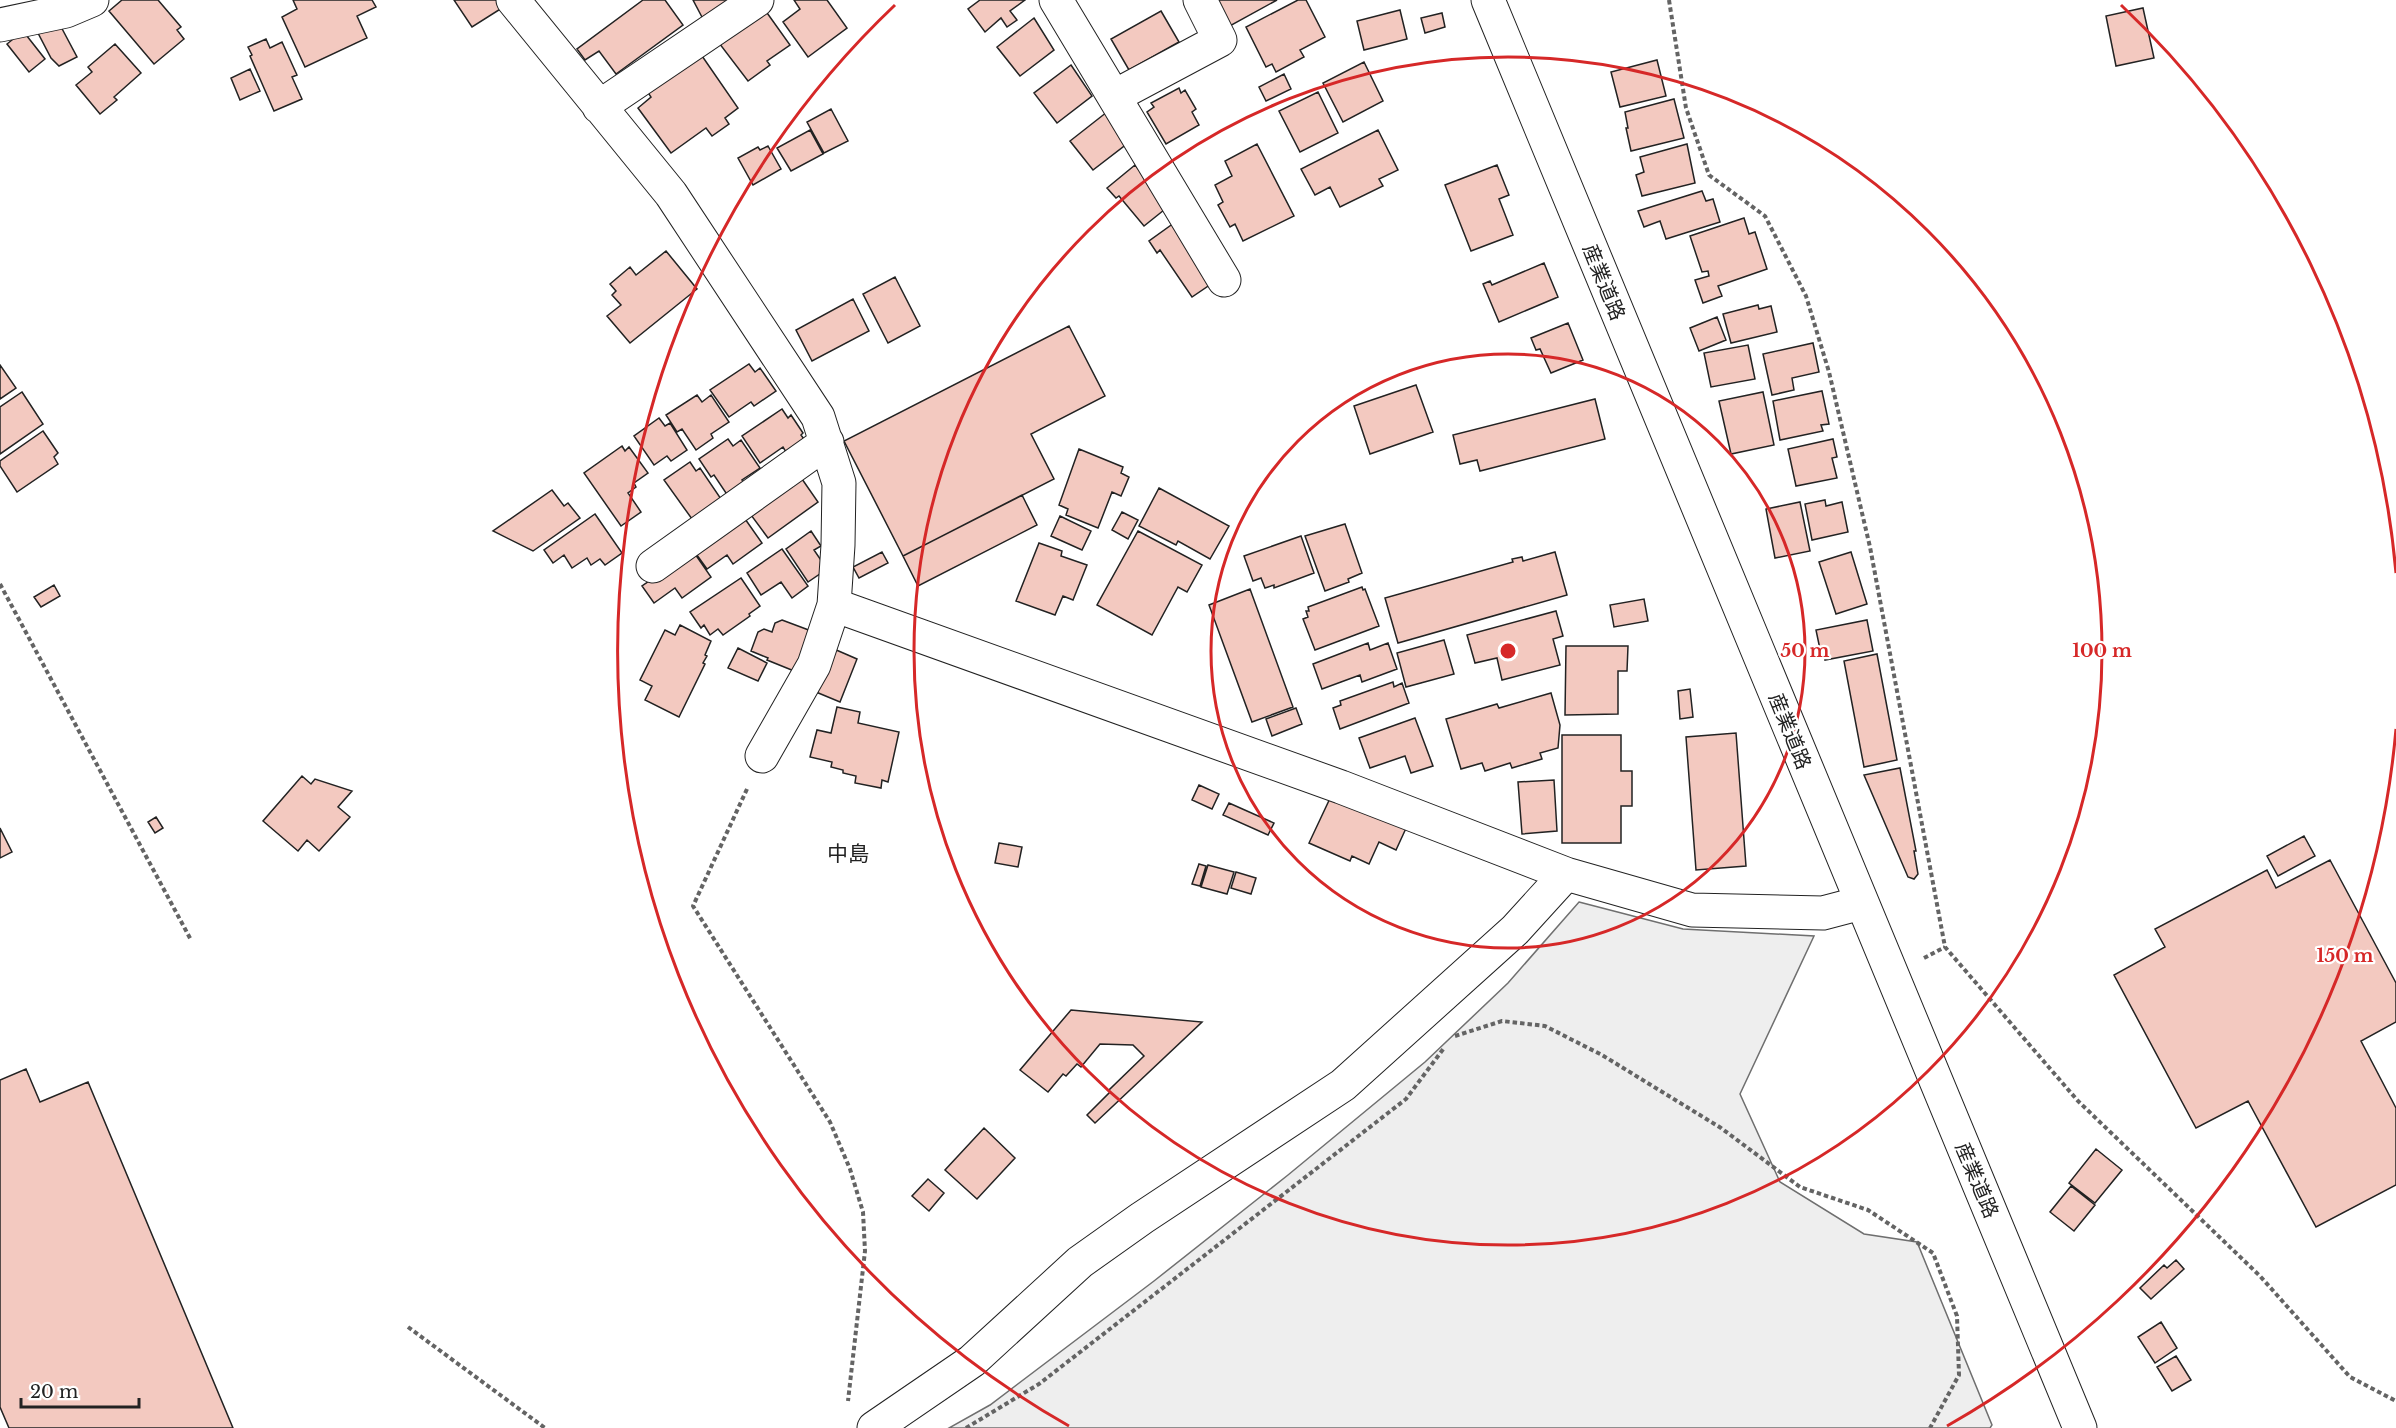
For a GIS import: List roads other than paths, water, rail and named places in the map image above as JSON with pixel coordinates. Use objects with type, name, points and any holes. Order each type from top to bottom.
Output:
[{"type":"street","points":[[0,25],[66,11],[92,0]]},
{"type":"street","points":[[513,0],[671,194],[818,417],[827,442],[838,483],[838,545],[834,605],[814,665],[762,756]]},
{"type":"street","points":[[599,107],[757,0]]},
{"type":"street","points":[[1056,0],[1224,280]]},
{"type":"street","points":[[1115,96],[1220,40],[1200,0]]},
{"type":"street","name":"産業道路","points":[[1488,0],[2080,1428]]},
{"type":"street","points":[[653,566],[827,442]]},
{"type":"street","points":[[834,605],[1341,787],[1566,874],[1692,910],[1823,913],[1861,903]]},
{"type":"street","points":[[874,1428],[972,1361],[1080,1262],[1142,1218],[1343,1085],[1515,930],[1566,874]]},
{"type":"district","name":"中島","points":[[848,854]]}]
